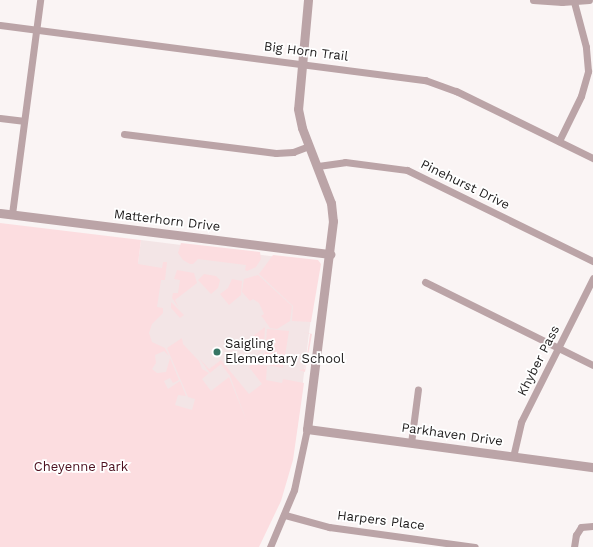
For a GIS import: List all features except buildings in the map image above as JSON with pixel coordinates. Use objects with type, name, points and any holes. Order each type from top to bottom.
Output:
[{"type":"street","points":[[12,214],[40,0]]},
{"type":"street","points":[[270,547],[285,516],[300,469],[307,429],[330,254],[333,213],[318,166],[309,146],[298,109],[308,0]]},
{"type":"street","points":[[533,0],[574,2],[589,0]]},
{"type":"street","points":[[559,141],[581,96],[588,71],[588,60],[574,2]]},
{"type":"street","name":"Big Horn Trail","points":[[0,25],[425,80],[456,91],[593,158]]},
{"type":"street","points":[[0,118],[23,121]]},
{"type":"street","points":[[124,134],[276,153],[293,152],[309,146]]},
{"type":"street","name":"Pinehurst Drive","points":[[318,166],[345,162],[407,170],[593,262]]},
{"type":"street","name":"Matterhorn Drive","points":[[0,213],[330,254]]},
{"type":"street","name":"Khyber Pass","points":[[513,457],[521,422],[593,278]]},
{"type":"street","points":[[425,282],[593,365]]},
{"type":"street","points":[[410,443],[418,389]]},
{"type":"street","name":"Parkhaven Drive","points":[[307,429],[593,467]]},
{"type":"street","name":"Harpers Place","points":[[285,516],[329,527],[475,547]]},
{"type":"street","points":[[574,547],[576,535],[581,527],[593,526]]},
{"type":"shaded area","name":"Saigling Elementary School","points":[[141,240],[318,262],[297,429],[134,407],[122,387]]},
{"type":"green space","name":"Cheyenne Park","points":[[0,223],[141,240],[138,264],[162,268],[163,262],[167,262],[165,280],[161,280],[157,307],[163,308],[163,313],[152,324],[149,333],[152,342],[165,348],[169,356],[164,351],[155,355],[156,363],[152,369],[157,373],[166,372],[170,358],[179,380],[173,383],[170,378],[164,381],[168,389],[180,381],[186,396],[178,395],[175,405],[192,410],[195,399],[188,397],[167,348],[182,338],[183,344],[199,361],[202,369],[209,373],[202,379],[211,391],[229,377],[247,422],[230,376],[221,364],[210,373],[199,358],[209,369],[221,360],[249,394],[262,384],[249,367],[252,364],[267,366],[266,380],[282,383],[283,379],[304,383],[293,460],[281,501],[259,547],[0,547]]},
{"type":"green space","points":[[181,243],[260,252],[261,259],[256,267],[247,271],[245,270],[246,265],[198,259],[193,264],[190,264],[183,260],[178,253]]},
{"type":"green space","points":[[273,255],[318,260],[321,264],[311,322],[292,321],[293,306],[259,274]]},
{"type":"green space","points":[[177,270],[194,273],[197,283],[175,300],[179,308],[172,298],[173,293],[178,293],[180,280],[174,279]]},
{"type":"green space","points":[[204,274],[216,276],[220,280],[218,288],[211,294],[198,280]]},
{"type":"green space","points":[[258,275],[292,306],[290,321],[277,329],[270,328],[261,316],[264,314],[259,303],[253,299],[250,301],[242,292],[244,279]]},
{"type":"green space","points":[[232,279],[242,281],[241,295],[229,305],[220,294],[228,288]]},
{"type":"green space","points":[[171,302],[184,315],[180,318],[171,308]]},
{"type":"green space","points":[[265,327],[264,348],[256,355],[262,348],[253,336]]},
{"type":"green space","points":[[267,329],[289,331],[283,368],[255,363],[255,360],[265,353]]},
{"type":"green space","points":[[304,332],[312,334],[305,372],[299,370],[305,369],[310,334]]},
{"type":"place","name":"Saigling Elementary School","points":[[217,352]]}]
